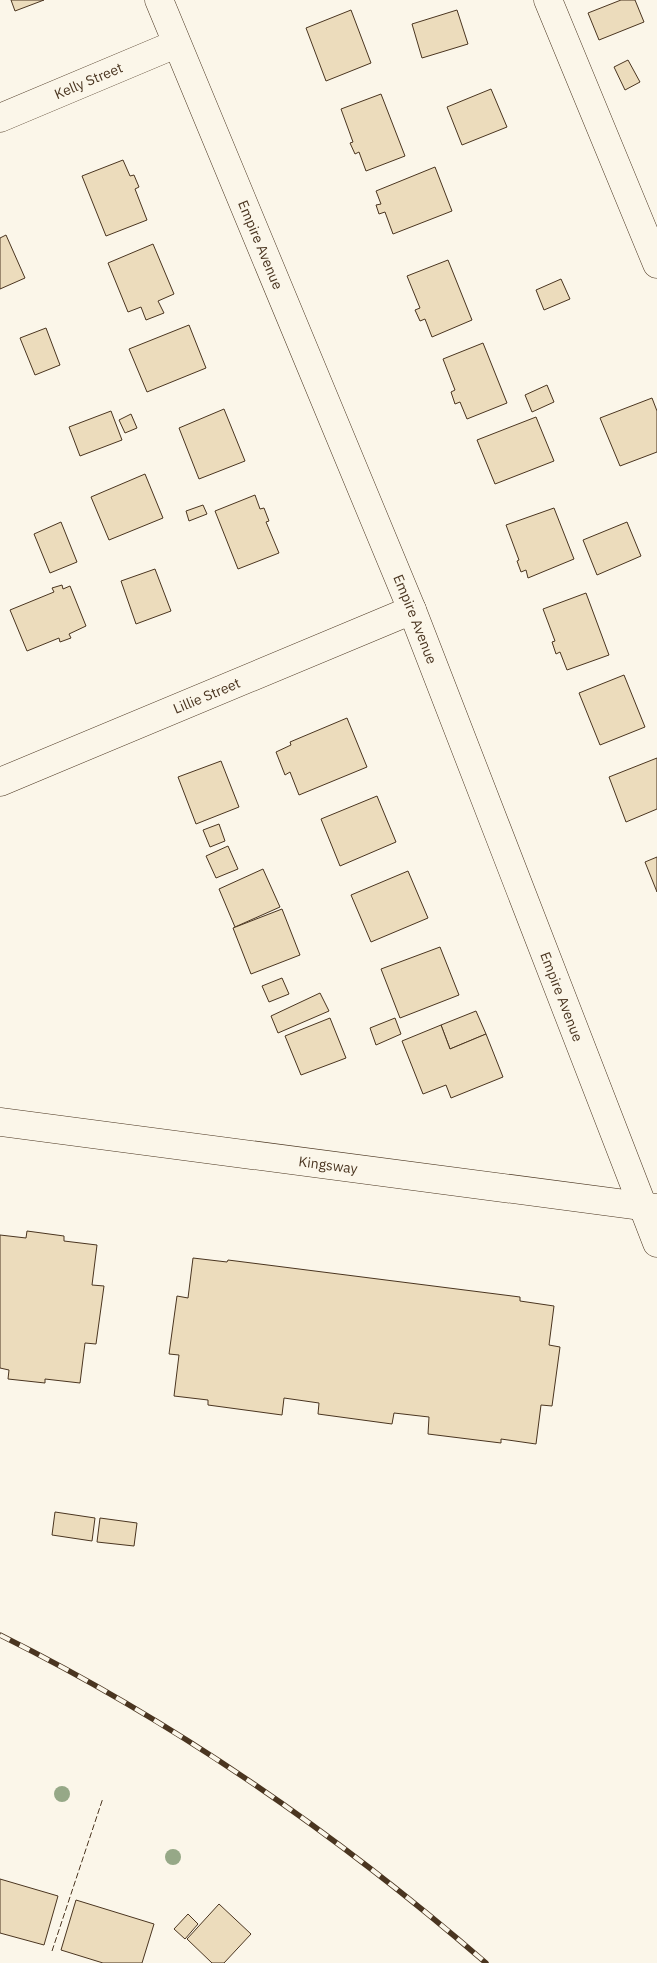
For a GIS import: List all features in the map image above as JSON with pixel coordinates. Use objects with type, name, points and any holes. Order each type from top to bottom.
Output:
[{"type":"street","name":"Empire Avenue","points":[[159,0],[412,610],[649,1206],[657,1243]]},
{"type":"street","points":[[548,0],[657,264]]},
{"type":"street","name":"Kelly Street","points":[[0,118],[176,44]]},
{"type":"street","name":"Lillie Street","points":[[0,782],[412,610]]},
{"type":"street","name":"Kingsway","points":[[0,1122],[649,1206]]},
{"type":"building","points":[[11,0],[44,0],[15,11]]},
{"type":"building","points":[[621,0],[635,0],[644,22],[599,40],[588,13]]},
{"type":"building","points":[[351,10],[371,63],[326,81],[306,28]]},
{"type":"building","points":[[457,10],[468,44],[422,58],[412,24]]},
{"type":"building","points":[[628,60],[640,82],[625,90],[614,67]]},
{"type":"building","points":[[491,89],[507,127],[462,145],[447,107]]},
{"type":"building","points":[[381,94],[405,156],[366,171],[359,152],[355,154],[350,143],[353,142],[341,109]]},
{"type":"building","points":[[123,160],[130,176],[134,175],[139,187],[135,189],[147,220],[106,236],[82,176]]},
{"type":"building","points":[[435,167],[452,211],[393,234],[385,212],[379,214],[376,205],[381,204],[376,191]]},
{"type":"building","points":[[6,235],[25,278],[0,289],[0,238]]},
{"type":"building","points":[[153,244],[174,294],[158,301],[164,313],[146,320],[141,307],[128,312],[108,263]]},
{"type":"building","points":[[448,260],[472,320],[432,337],[425,319],[420,321],[415,310],[420,308],[407,276]]},
{"type":"building","points":[[561,279],[570,299],[544,310],[536,290]]},
{"type":"building","points":[[189,325],[206,368],[147,392],[129,349]]},
{"type":"building","points":[[46,328],[60,365],[35,375],[20,338]]},
{"type":"building","points":[[483,343],[507,403],[467,419],[460,402],[455,404],[451,392],[455,390],[443,359]]},
{"type":"building","points":[[547,385],[554,402],[532,412],[525,395]]},
{"type":"building","points":[[652,398],[657,411],[657,452],[620,466],[600,418]]},
{"type":"building","points":[[224,409],[245,461],[199,479],[179,428]]},
{"type":"building","points":[[111,411],[122,440],[80,456],[69,427]]},
{"type":"building","points":[[131,414],[137,428],[125,433],[119,420]]},
{"type":"building","points":[[536,417],[554,461],[495,484],[477,440]]},
{"type":"building","points":[[145,474],[163,518],[109,540],[91,497]]},
{"type":"building","points":[[255,495],[260,509],[264,508],[269,521],[266,522],[279,553],[238,569],[215,511]]},
{"type":"building","points":[[203,505],[207,514],[189,521],[186,511]]},
{"type":"building","points":[[554,508],[574,559],[528,578],[526,570],[521,572],[517,561],[519,560],[506,525]]},
{"type":"building","points":[[61,522],[77,562],[50,573],[34,534]]},
{"type":"building","points":[[627,522],[641,556],[597,575],[583,540]]},
{"type":"building","points":[[155,569],[171,611],[136,624],[121,581]]},
{"type":"building","points":[[62,585],[63,589],[70,586],[86,626],[69,634],[71,638],[60,642],[59,638],[27,651],[10,610],[54,592],[52,588]]},
{"type":"building","points":[[586,593],[609,655],[567,670],[560,652],[556,654],[552,642],[555,641],[543,609]]},
{"type":"building","points":[[624,675],[645,727],[600,745],[579,693]]},
{"type":"building","points":[[347,718],[367,767],[299,795],[290,772],[285,775],[276,752],[291,745],[290,742]]},
{"type":"building","points":[[657,758],[657,809],[626,822],[609,777]]},
{"type":"building","points":[[221,761],[239,807],[196,824],[178,777]]},
{"type":"building","points":[[377,796],[396,842],[340,866],[321,819]]},
{"type":"building","points":[[219,824],[225,841],[210,847],[203,830]]},
{"type":"building","points":[[228,846],[238,869],[216,878],[206,856]]},
{"type":"building","points":[[657,857],[657,892],[645,862]]},
{"type":"building","points":[[263,869],[280,907],[235,927],[219,889]]},
{"type":"building","points":[[408,871],[428,918],[371,942],[351,895]]},
{"type":"building","points":[[282,909],[300,955],[251,974],[233,928]]},
{"type":"building","points":[[440,947],[459,995],[400,1018],[381,969]]},
{"type":"building","points":[[282,978],[289,994],[269,1002],[262,986]]},
{"type":"building","points":[[320,993],[329,1011],[278,1033],[271,1016]]},
{"type":"building","points":[[476,1011],[486,1034],[450,1049],[441,1025]]},
{"type":"building","points":[[330,1018],[346,1058],[301,1075],[285,1036]]},
{"type":"building","points":[[395,1018],[401,1034],[376,1045],[370,1028]]},
{"type":"building","points":[[441,1025],[450,1049],[486,1034],[503,1077],[451,1098],[446,1085],[423,1094],[402,1041]]},
{"type":"building","points":[[27,1231],[64,1236],[64,1241],[97,1245],[92,1285],[104,1286],[96,1344],[85,1343],[80,1383],[45,1379],[45,1383],[8,1379],[9,1370],[0,1368],[0,1235],[26,1238]]},
{"type":"building","points":[[193,1258],[227,1262],[228,1260],[520,1297],[520,1301],[554,1306],[549,1345],[560,1347],[552,1406],[541,1405],[536,1444],[501,1439],[501,1443],[428,1434],[429,1417],[394,1413],[392,1424],[318,1414],[319,1403],[284,1398],[282,1415],[208,1405],[208,1400],[174,1396],[179,1355],[169,1354],[177,1296],[188,1298]]},
{"type":"building","points":[[55,1512],[95,1518],[92,1541],[52,1535]]},
{"type":"building","points":[[100,1518],[137,1523],[134,1546],[97,1542]]},
{"type":"building","points":[[0,1879],[58,1896],[44,1945],[0,1933]]},
{"type":"building","points":[[76,1900],[154,1924],[142,1963],[103,1963],[61,1950]]},
{"type":"building","points":[[219,1904],[251,1934],[224,1963],[212,1963],[187,1939]]},
{"type":"building","points":[[188,1914],[198,1924],[185,1939],[174,1929]]},
{"type":"railway","points":[[0,1635],[129,1705],[192,1743],[253,1784],[372,1870],[486,1963]]},
{"type":"fence","points":[[52,1951],[103,1798]]}]
